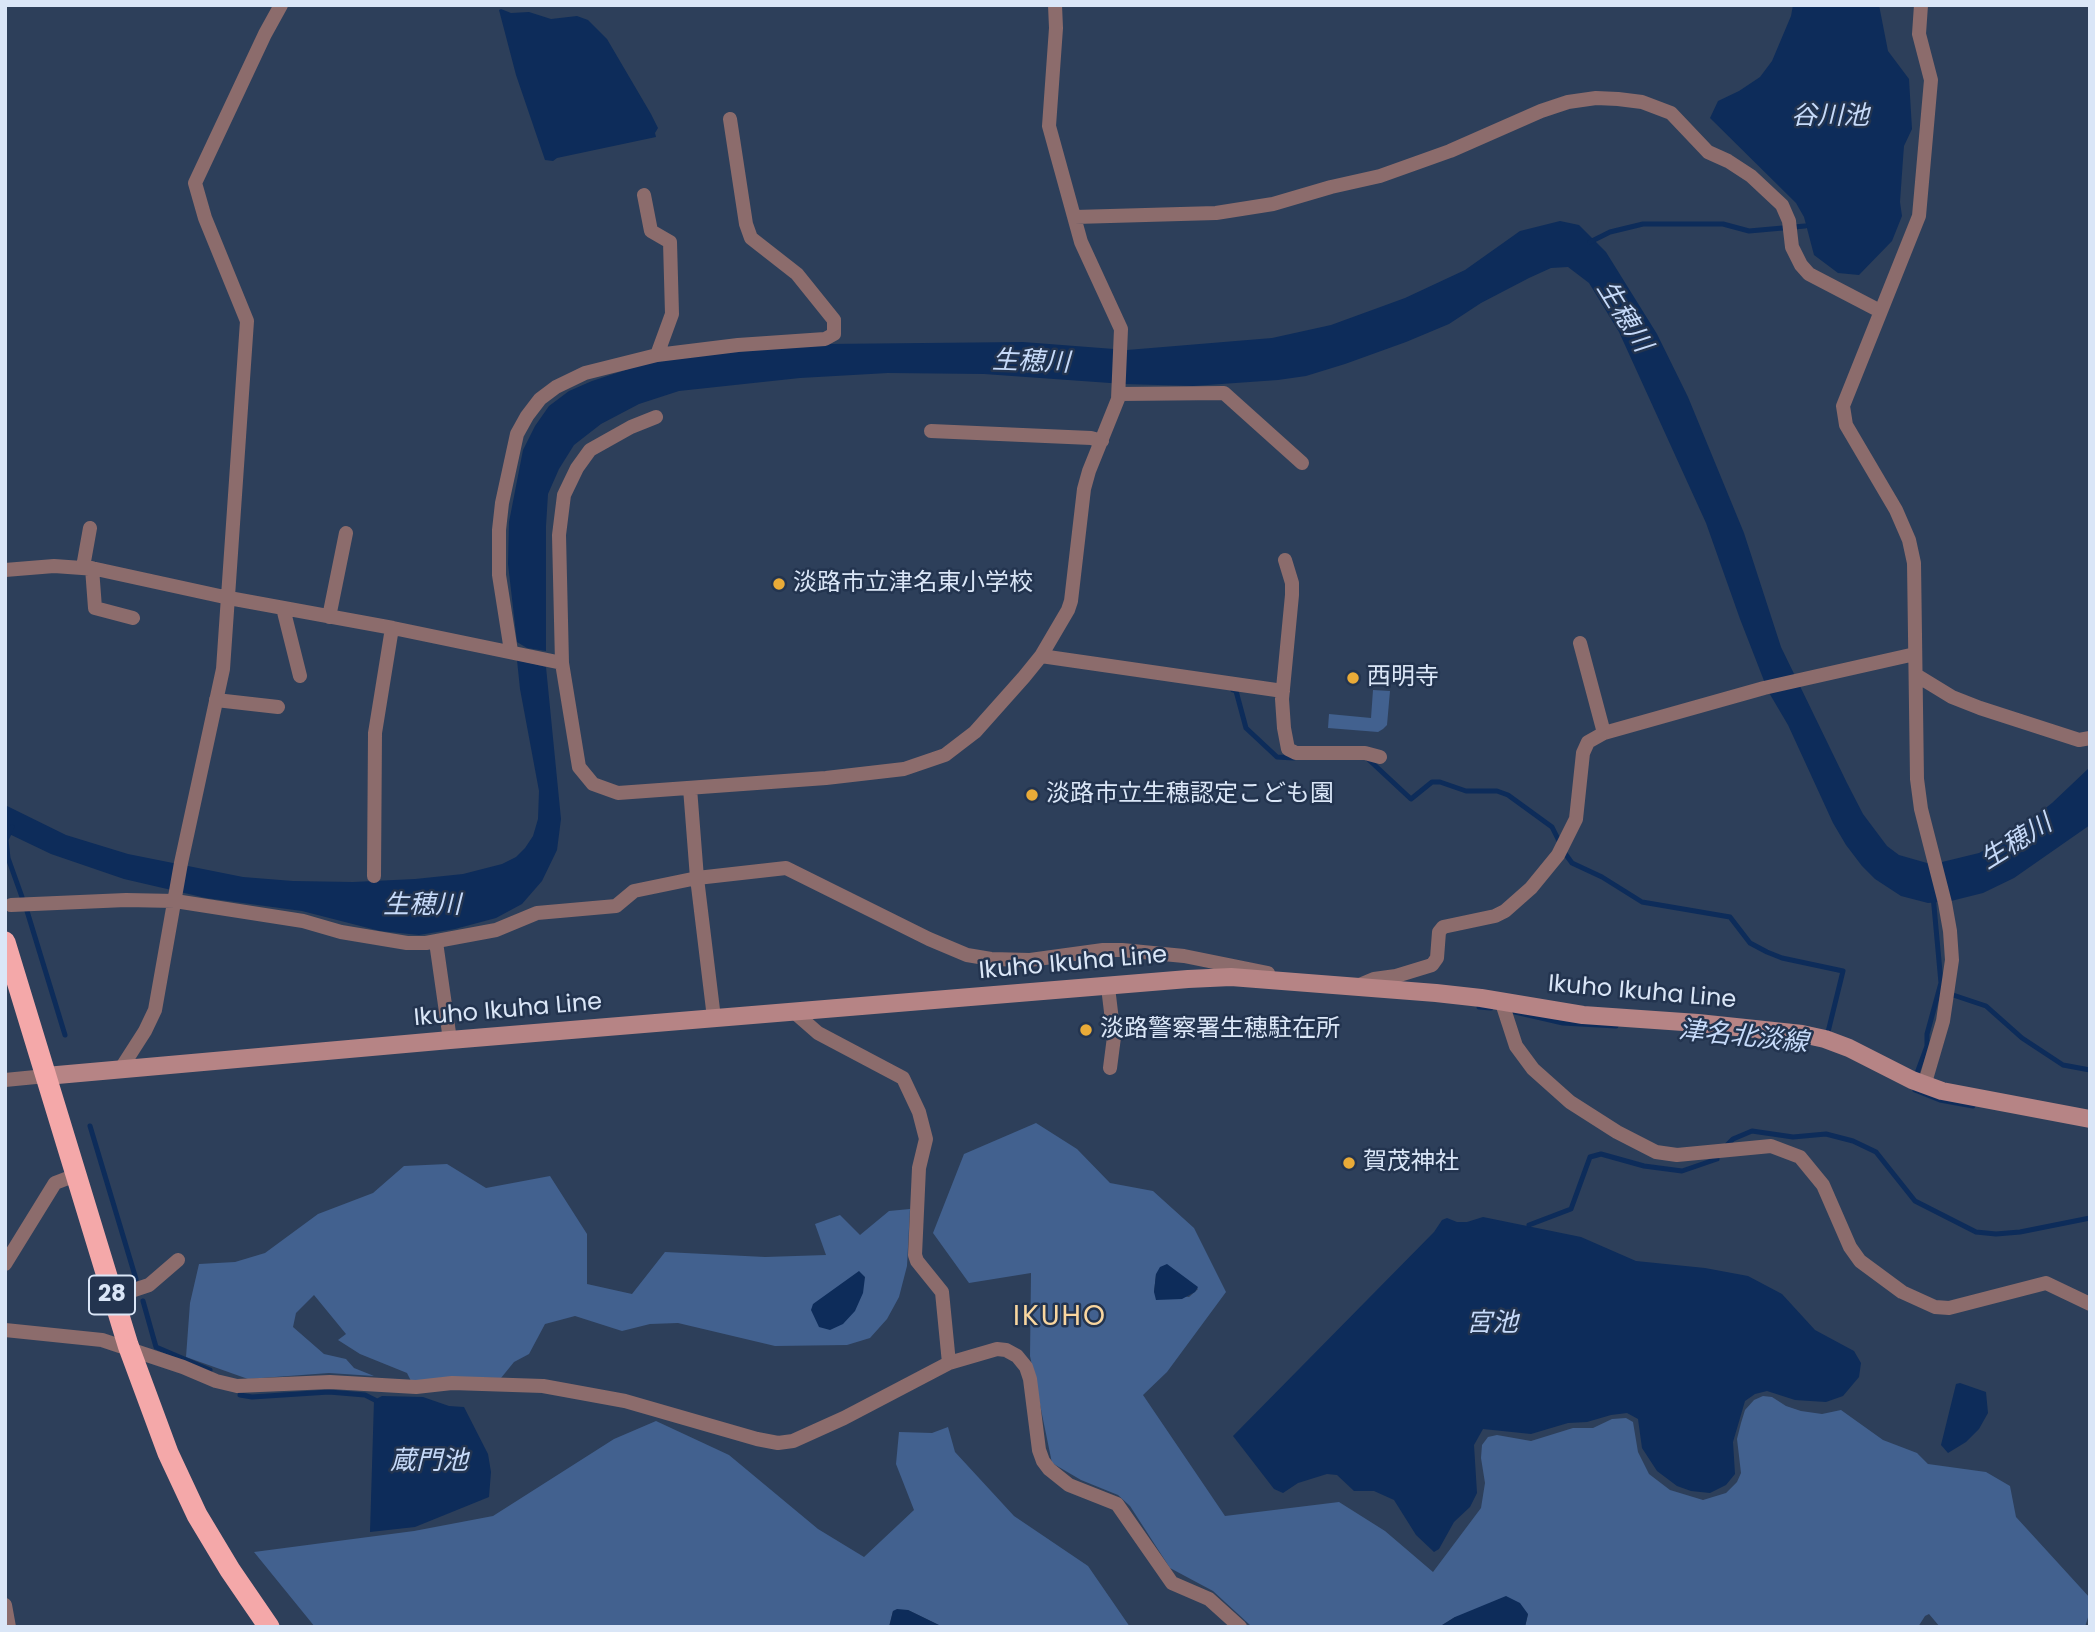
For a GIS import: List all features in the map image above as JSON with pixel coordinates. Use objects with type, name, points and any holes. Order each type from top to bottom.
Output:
[{"type":"highway","name":"28","points":[[5,942],[129,1349],[179,1480],[230,1570],[269,1627]]},
{"type":"main road","name":"Ikuho Ikuha Line","points":[[46,1076],[1208,977],[1436,993],[1583,1015],[1802,1034],[1849,1048],[1924,1086],[2090,1119]]},
{"type":"street","points":[[120,1070],[153,1017],[181,863],[223,669],[247,321],[205,218],[195,183],[281,5]]},
{"type":"street","points":[[656,417],[631,427],[590,450],[576,468],[564,495],[559,535],[556,662],[576,760],[583,774],[593,784],[618,793],[826,778],[904,769],[945,755],[975,732],[1041,656],[1071,601],[1084,489],[1119,389],[1121,329],[1081,242],[1049,126],[1056,28],[1055,5]]},
{"type":"street","points":[[1921,5],[1919,34],[1931,80],[1917,226],[1846,399],[1844,416],[1846,425],[1896,510],[1909,540],[1914,563],[1917,779],[1950,931],[1951,973],[1943,1021],[1924,1086]]},
{"type":"street","points":[[1075,216],[1216,213],[1273,204],[1380,176],[1450,151],[1568,102],[1596,98],[1642,102],[1671,113],[1708,152],[1728,161],[1760,184],[1782,205],[1790,226],[1795,254],[1809,274],[1880,311]]},
{"type":"street","points":[[513,652],[498,553],[502,503],[517,434],[540,399],[556,387],[584,373],[657,355],[738,345],[825,339],[834,334],[834,320],[797,274],[751,238],[730,119]]},
{"type":"street","points":[[644,195],[651,231],[670,242],[672,314],[657,355]]},
{"type":"street","points":[[1119,389],[1224,393],[1302,463]]},
{"type":"street","points":[[931,431],[1091,438],[1102,441]]},
{"type":"street","points":[[90,528],[88,568],[95,608],[133,618]]},
{"type":"street","points":[[329,617],[346,533]]},
{"type":"street","points":[[1285,560],[1292,583],[1283,691],[1284,729],[1289,749],[1296,753],[1365,753],[1380,757]]},
{"type":"street","points":[[5,570],[54,566],[88,568],[556,662]]},
{"type":"street","points":[[284,608],[300,676]]},
{"type":"street","points":[[374,876],[375,733],[391,628]]},
{"type":"street","points":[[1580,643],[1604,733]]},
{"type":"street","points":[[1354,988],[1374,979],[1396,976],[1432,965],[1437,958],[1439,932],[1443,927],[1495,916],[1505,911],[1531,888],[1558,855],[1572,831],[1580,800],[1584,747],[1588,742],[1604,733],[1800,678],[1915,654]]},
{"type":"street","points":[[1041,656],[1283,691]]},
{"type":"street","points":[[1916,675],[1952,697],[1980,708],[2079,740],[2090,738]]},
{"type":"street","points":[[216,699],[278,706]]},
{"type":"street","points":[[690,788],[697,878],[714,1018]]},
{"type":"street","points":[[11,905],[175,897],[303,921],[341,932],[407,943],[436,942],[496,930],[537,913],[616,906],[634,891],[697,878],[786,868],[967,955],[1012,960],[1046,959],[1103,950],[1122,950],[1193,957],[1283,976],[1299,982]]},
{"type":"street","points":[[436,942],[450,1040]]},
{"type":"street","points":[[1108,987],[1114,1037],[1110,1068]]},
{"type":"street","points":[[1502,1003],[1516,1046],[1533,1069],[1570,1102],[1617,1132],[1656,1152],[1677,1155],[1772,1146],[1800,1157],[1823,1185],[1850,1247],[1860,1261],[1902,1292],[1935,1307],[1949,1308],[2046,1283],[2090,1304]]},
{"type":"street","points":[[794,1012],[818,1033],[906,1081],[919,1112],[926,1139],[919,1168],[915,1255],[942,1292],[949,1363]]},
{"type":"street","points":[[5,1080],[46,1076]]},
{"type":"street","points":[[5,1264],[55,1183],[76,1175]]},
{"type":"street","points":[[113,1297],[149,1285],[178,1260]]},
{"type":"street","points":[[5,1330],[102,1340],[237,1386],[330,1382],[416,1388],[452,1383],[543,1386],[625,1401],[778,1443],[793,1441],[844,1418],[949,1363],[997,1349],[1006,1350],[1017,1356],[1026,1367],[1030,1378],[1040,1450],[1049,1469],[1069,1485],[1117,1504],[1172,1583],[1209,1599],[1240,1627]]},
{"type":"street","points":[[5,1605],[9,1627]]},
{"type":"shaded area","points":[[1373,690],[1390,691],[1387,725],[1383,729],[1378,732],[1328,728],[1329,714],[1371,718]]},
{"type":"shaded area","points":[[1036,1123],[1077,1149],[1110,1183],[1153,1191],[1194,1228],[1226,1292],[1167,1372],[1143,1395],[1225,1516],[1339,1502],[1385,1531],[1433,1572],[1481,1508],[1485,1483],[1482,1445],[1488,1437],[1497,1435],[1531,1441],[1573,1428],[1593,1428],[1612,1419],[1626,1418],[1633,1422],[1638,1452],[1649,1474],[1670,1490],[1703,1500],[1726,1493],[1737,1482],[1741,1473],[1737,1439],[1745,1410],[1754,1400],[1763,1396],[1772,1397],[1801,1411],[1822,1414],[1841,1410],[1883,1440],[1917,1453],[1928,1464],[1986,1472],[2010,1486],[2016,1517],[2090,1598],[2090,1611],[2085,1627],[1940,1627],[1929,1614],[1918,1627],[1525,1627],[1528,1614],[1455,1617],[1439,1627],[1250,1625],[1213,1591],[1170,1568],[1130,1506],[1118,1495],[1081,1480],[1052,1463],[1030,1356],[1031,1273],[969,1283],[933,1233],[964,1154]],"holes":[[[1156,1274],[1193,1284],[1198,1289],[1189,1297],[1154,1292]]]},
{"type":"shaded area","points":[[447,1164],[486,1188],[550,1176],[587,1234],[587,1284],[632,1294],[665,1252],[765,1257],[826,1255],[815,1224],[840,1215],[860,1235],[889,1211],[910,1209],[907,1266],[899,1297],[887,1319],[870,1338],[847,1345],[775,1346],[678,1323],[650,1324],[622,1331],[575,1316],[545,1324],[529,1354],[514,1362],[501,1378],[445,1377],[411,1381],[407,1373],[360,1354],[338,1340],[346,1334],[314,1295],[296,1313],[293,1327],[324,1354],[346,1359],[354,1368],[374,1376],[329,1373],[248,1379],[186,1357],[190,1303],[199,1264],[235,1262],[265,1253],[318,1214],[373,1193],[404,1166]]},
{"type":"shaded area","points":[[656,1421],[729,1455],[818,1529],[864,1557],[914,1510],[896,1464],[899,1432],[932,1433],[948,1427],[955,1452],[1014,1516],[1088,1566],[1130,1627],[943,1627],[908,1610],[893,1611],[889,1627],[315,1627],[254,1552],[414,1531],[493,1516],[614,1439]]},
{"type":"water","name":"谷川池","points":[[1793,5],[1879,5],[1888,51],[1909,79],[1912,129],[1904,146],[1900,202],[1902,216],[1892,241],[1859,275],[1838,273],[1814,255],[1804,217],[1796,203],[1710,118],[1718,101],[1760,77],[1772,61]]},
{"type":"water","points":[[499,10],[511,13],[529,12],[551,19],[577,16],[588,20],[607,39],[651,114],[658,128],[656,137],[553,161],[545,160],[516,75]]},
{"type":"water","points":[[1560,221],[1579,225],[1606,252],[1657,334],[1688,397],[1744,533],[1781,647],[1863,814],[1887,846],[1899,855],[1927,863],[1979,853],[2010,836],[2052,803],[2090,767],[2090,825],[2014,878],[1983,893],[1951,901],[1928,903],[1901,896],[1875,879],[1862,866],[1833,823],[1788,725],[1768,691],[1706,523],[1619,332],[1589,283],[1568,267],[1551,268],[1529,278],[1481,303],[1449,324],[1406,342],[1306,376],[1193,386],[984,374],[888,373],[800,378],[679,391],[639,404],[601,424],[574,445],[559,469],[548,494],[546,651],[527,648],[517,642],[508,564],[509,522],[523,450],[549,406],[569,391],[592,381],[644,364],[692,355],[825,344],[1023,342],[1127,350],[1272,338],[1331,325],[1405,298],[1465,270],[1520,231]]},
{"type":"water","name":"生穂川","points":[[517,660],[546,667],[561,819],[557,850],[542,881],[522,904],[496,918],[419,935],[380,931],[302,911],[206,898],[124,879],[51,854],[5,832],[5,805],[66,835],[128,854],[243,877],[293,881],[415,879],[463,874],[502,864],[516,857],[525,848],[533,836],[538,819],[539,791]]},
{"type":"water","name":"宮池","points":[[1483,1217],[1581,1237],[1636,1261],[1705,1268],[1748,1276],[1782,1294],[1815,1330],[1854,1351],[1861,1363],[1859,1377],[1843,1396],[1826,1402],[1795,1400],[1767,1391],[1755,1394],[1745,1401],[1733,1442],[1735,1474],[1726,1485],[1710,1493],[1677,1486],[1657,1471],[1642,1448],[1638,1419],[1627,1413],[1587,1422],[1568,1423],[1531,1434],[1483,1429],[1474,1445],[1477,1493],[1470,1507],[1454,1522],[1439,1549],[1434,1552],[1416,1535],[1394,1500],[1374,1491],[1354,1491],[1337,1475],[1327,1474],[1298,1483],[1283,1493],[1274,1489],[1233,1436],[1434,1232],[1442,1220],[1447,1218],[1467,1222]]},
{"type":"water","points":[[1167,1264],[1198,1287],[1195,1292],[1182,1299],[1156,1300],[1156,1274],[1160,1267]]},
{"type":"water","points":[[859,1271],[865,1277],[863,1293],[855,1311],[843,1324],[830,1330],[819,1327],[811,1310],[813,1304]]},
{"type":"water","points":[[1956,1384],[1986,1392],[1988,1413],[1979,1429],[1966,1442],[1948,1453],[1941,1445]]},
{"type":"water","name":"蔵門池","points":[[382,1396],[423,1397],[449,1406],[464,1407],[488,1454],[491,1472],[489,1497],[415,1527],[370,1532],[374,1400]]},
{"type":"water","points":[[1506,1596],[1520,1603],[1528,1614],[1525,1627],[1439,1627],[1455,1617]]},
{"type":"water","points":[[908,1610],[943,1627],[889,1627],[893,1611]]},
{"type":"waterway","points":[[1590,242],[1610,232],[1643,224],[1723,224],[1749,231],[1805,226]]},
{"type":"waterway","points":[[1233,690],[1236,691],[1246,728],[1277,757],[1294,758]]},
{"type":"waterway","points":[[1367,758],[1411,799],[1432,782],[1466,791],[1497,791],[1508,795],[1552,827],[1560,843]]},
{"type":"waterway","points":[[12,827],[6,840],[8,858],[22,897]]},
{"type":"waterway","points":[[1564,852],[1572,863],[1602,877],[1642,902],[1730,917],[1750,943],[1767,952],[1782,958],[1843,971],[1828,1032]]},
{"type":"waterway","points":[[1917,1073],[1927,1046],[1927,1034],[1941,983],[1933,895]]},
{"type":"waterway","points":[[27,911],[65,1035]]},
{"type":"waterway","points":[[1953,995],[1986,1006],[2022,1038],[2063,1065],[2090,1070]]},
{"type":"waterway","name":"津名北淡線","points":[[1479,1007],[1491,1008]]},
{"type":"waterway","name":"津名北淡線","points":[[1515,1012],[1563,1023],[1616,1026]]},
{"type":"waterway","name":"津名北淡線","points":[[1915,1090],[1940,1100],[1973,1106]]},
{"type":"waterway","points":[[90,1126],[136,1279]]},
{"type":"waterway","points":[[1727,1145],[1733,1139],[1752,1131],[1793,1137],[1826,1134],[1853,1141],[1876,1152],[1915,1201],[1976,1232],[2020,1232],[2090,1218]]},
{"type":"waterway","points":[[1529,1225],[1571,1209],[1590,1157],[1601,1154],[1644,1166],[1682,1171],[1717,1159]]},
{"type":"waterway","points":[[143,1301],[156,1347],[210,1370]]},
{"type":"waterway","points":[[240,1395],[252,1397],[329,1392],[365,1395],[375,1400]]},
{"type":"place","name":"淡路市立津名東小学校","points":[[779,584]]},
{"type":"place","name":"西明寺","points":[[1353,678]]},
{"type":"place","name":"淡路市立生穂認定こども園","points":[[1032,795]]},
{"type":"place","name":"淡路警察署生穂駐在所","points":[[1086,1030]]},
{"type":"place","name":"賀茂神社","points":[[1349,1163]]},
{"type":"district","name":"IKUHO","points":[[1060,1318]]}]
